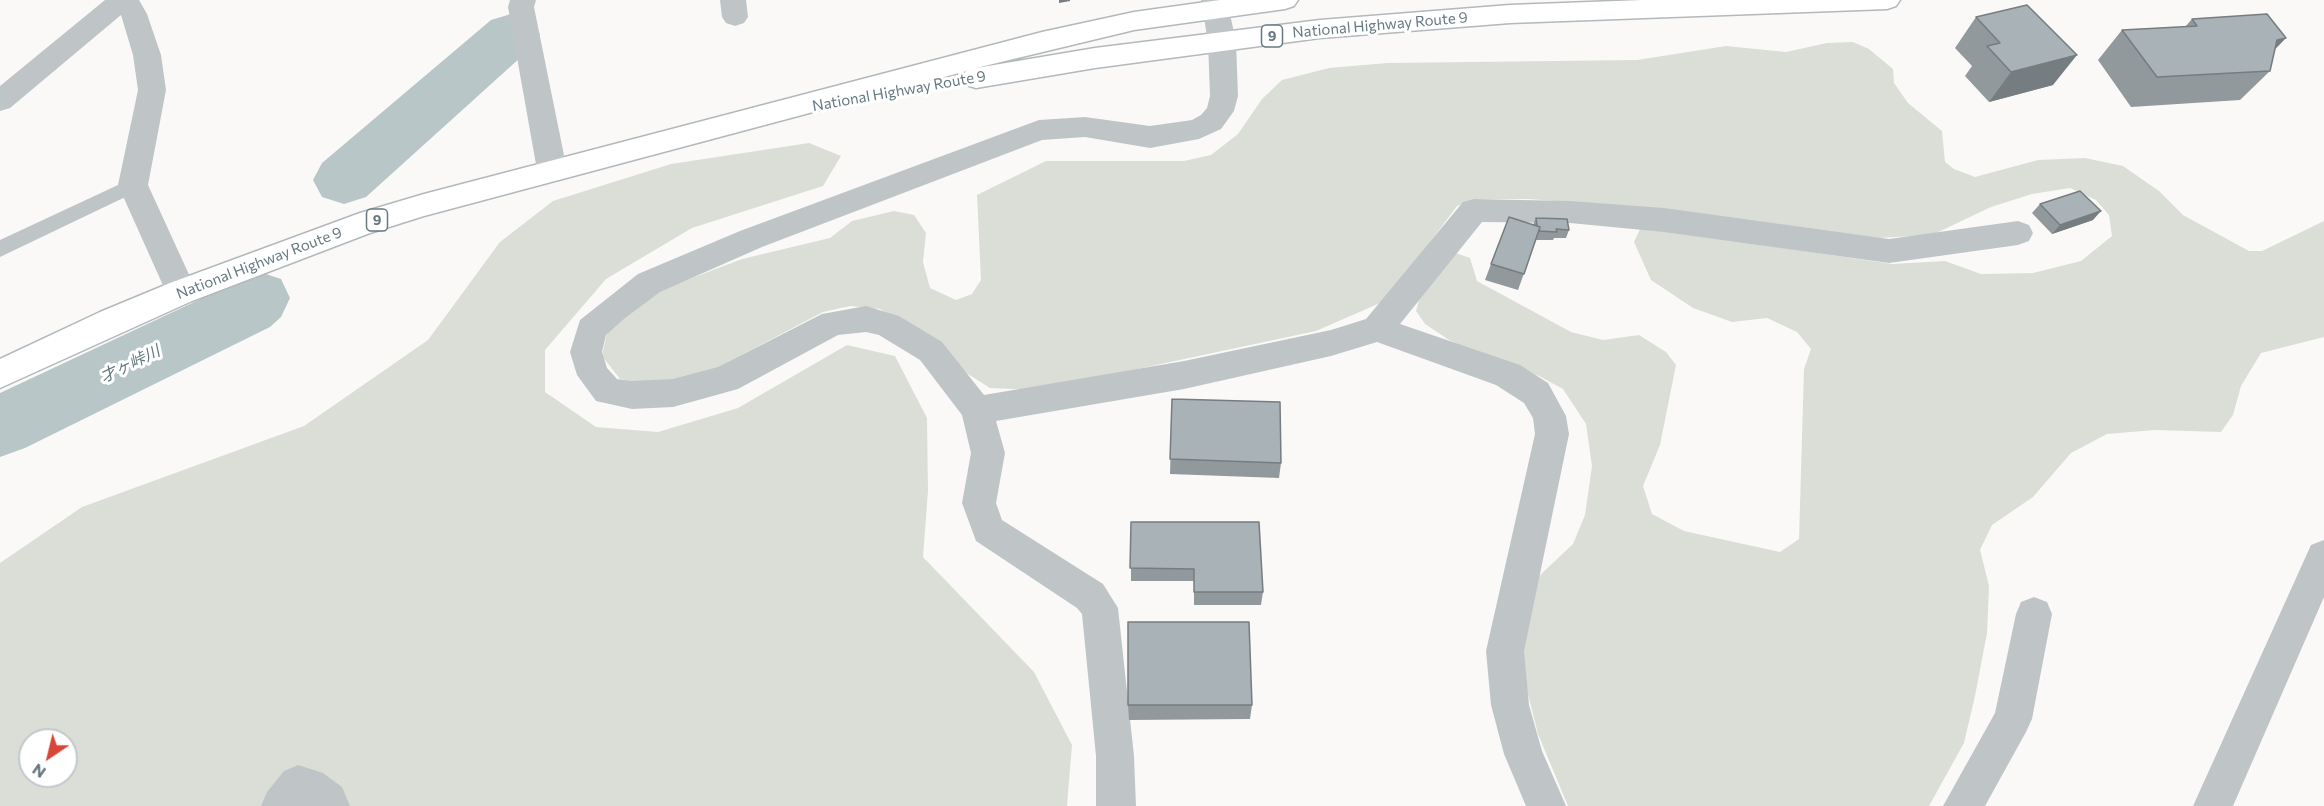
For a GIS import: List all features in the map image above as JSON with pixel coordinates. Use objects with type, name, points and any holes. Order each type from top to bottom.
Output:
[{"type":"highway","name":"National Highway Route 9","points":[[0,374],[111,321],[181,292],[360,225],[552,170],[1042,41],[1215,4],[1284,0]]},
{"type":"highway","name":"National Highway Route 9","points":[[771,113],[1095,58],[1320,29],[1499,15],[1786,2],[1887,0]]},
{"type":"street","points":[[0,101],[123,0],[134,14],[147,55],[152,90],[133,185],[181,292]]},
{"type":"street","points":[[524,0],[521,7],[552,170]]},
{"type":"street","points":[[1116,806],[1115,756],[1100,608],[1090,596],[988,530],[979,503],[988,453],[977,410],[932,351],[888,326],[866,320],[834,323],[726,379],[673,393],[632,395],[608,391],[593,375],[586,352],[591,329],[649,284],[863,195],[915,178],[1039,130],[1085,127],[1150,137],[1198,129],[1211,122],[1221,111],[1224,96],[1221,42],[1215,4]]},
{"type":"street","points":[[977,410],[1184,375],[1331,343],[1377,329],[1473,210],[1570,212],[1664,220],[1889,251],[2018,233]]},
{"type":"street","points":[[1377,329],[1508,375],[1536,393],[1549,416],[1552,434],[1505,651],[1510,705],[1523,754],[1546,806]]},
{"type":"street","points":[[2213,806],[2324,556]]},
{"type":"street","points":[[1963,806],[2013,719],[2034,614]]},
{"type":"street","points":[[281,806],[298,785],[309,787],[328,801],[330,806]]},
{"type":"lane","points":[[0,249],[133,185]]},
{"type":"shaded area","points":[[1853,42],[1869,49],[1893,69],[1894,83],[1908,103],[1942,131],[1945,162],[1954,169],[1975,177],[2038,160],[2085,158],[2123,166],[2159,191],[2183,215],[2249,251],[2262,251],[2324,221],[2324,337],[2261,353],[2241,386],[2233,415],[2221,432],[2155,430],[2107,434],[2071,453],[2033,497],[1992,525],[1980,550],[1989,586],[1987,633],[1975,696],[1964,743],[1929,806],[1568,806],[1538,734],[1518,654],[1538,577],[1573,544],[1585,515],[1592,466],[1586,424],[1563,389],[1539,376],[1489,359],[1449,340],[1425,324],[1416,311],[1420,297],[1456,253],[1470,258],[1477,281],[1571,332],[1603,340],[1639,335],[1666,352],[1676,365],[1660,445],[1643,486],[1652,514],[1684,531],[1780,552],[1799,539],[1804,369],[1811,349],[1797,332],[1767,318],[1732,322],[1693,308],[1651,280],[1634,242],[1641,227],[1892,264],[1945,261],[1981,274],[2033,273],[2081,261],[2112,236],[2109,215],[2096,200],[2070,188],[2032,194],[1991,207],[1932,235],[1878,238],[1621,206],[1528,199],[1476,199],[1457,206],[1387,300],[1316,331],[1039,390],[990,388],[968,374],[923,334],[880,309],[850,306],[823,312],[707,373],[659,387],[620,379],[602,356],[609,323],[658,291],[742,259],[830,238],[852,221],[894,211],[914,215],[926,233],[923,262],[930,288],[956,300],[972,294],[981,280],[977,195],[1046,161],[1184,161],[1211,155],[1238,134],[1262,99],[1282,80],[1329,68],[1387,63],[1637,60],[1726,46],[1786,52],[1827,43]]},
{"type":"shaded area","points":[[809,143],[841,156],[823,186],[692,228],[606,279],[545,350],[545,392],[596,427],[658,432],[738,408],[847,345],[895,356],[927,418],[928,491],[923,557],[1034,672],[1072,745],[1067,806],[0,806],[0,563],[82,507],[304,426],[428,340],[500,242],[553,201],[671,164]]},
{"type":"building","points":[[2027,5],[2077,55],[2011,72],[1987,46],[2000,43],[1976,17]]},
{"type":"building","points":[[2267,14],[2286,38],[2277,40],[2270,71],[2157,77],[2122,30],[2197,26],[2192,19]]},
{"type":"building","points":[[2080,191],[2101,211],[2060,225],[2040,204]]},
{"type":"building","points":[[1509,217],[1540,227],[1524,274],[1491,264]]},
{"type":"building","points":[[1536,218],[1567,219],[1569,230],[1539,231],[1540,227],[1537,226]]},
{"type":"building","points":[[1172,399],[1280,402],[1281,463],[1170,459]]},
{"type":"building","points":[[1131,522],[1259,522],[1263,592],[1194,592],[1194,569],[1130,568]]},
{"type":"building","points":[[1128,622],[1249,622],[1252,705],[1128,705]]},
{"type":"waterway","name":"才ヶ峠川","points":[[344,180],[511,34]]},
{"type":"waterway","name":"才ヶ峠川","points":[[0,426],[246,308],[257,298]]}]
